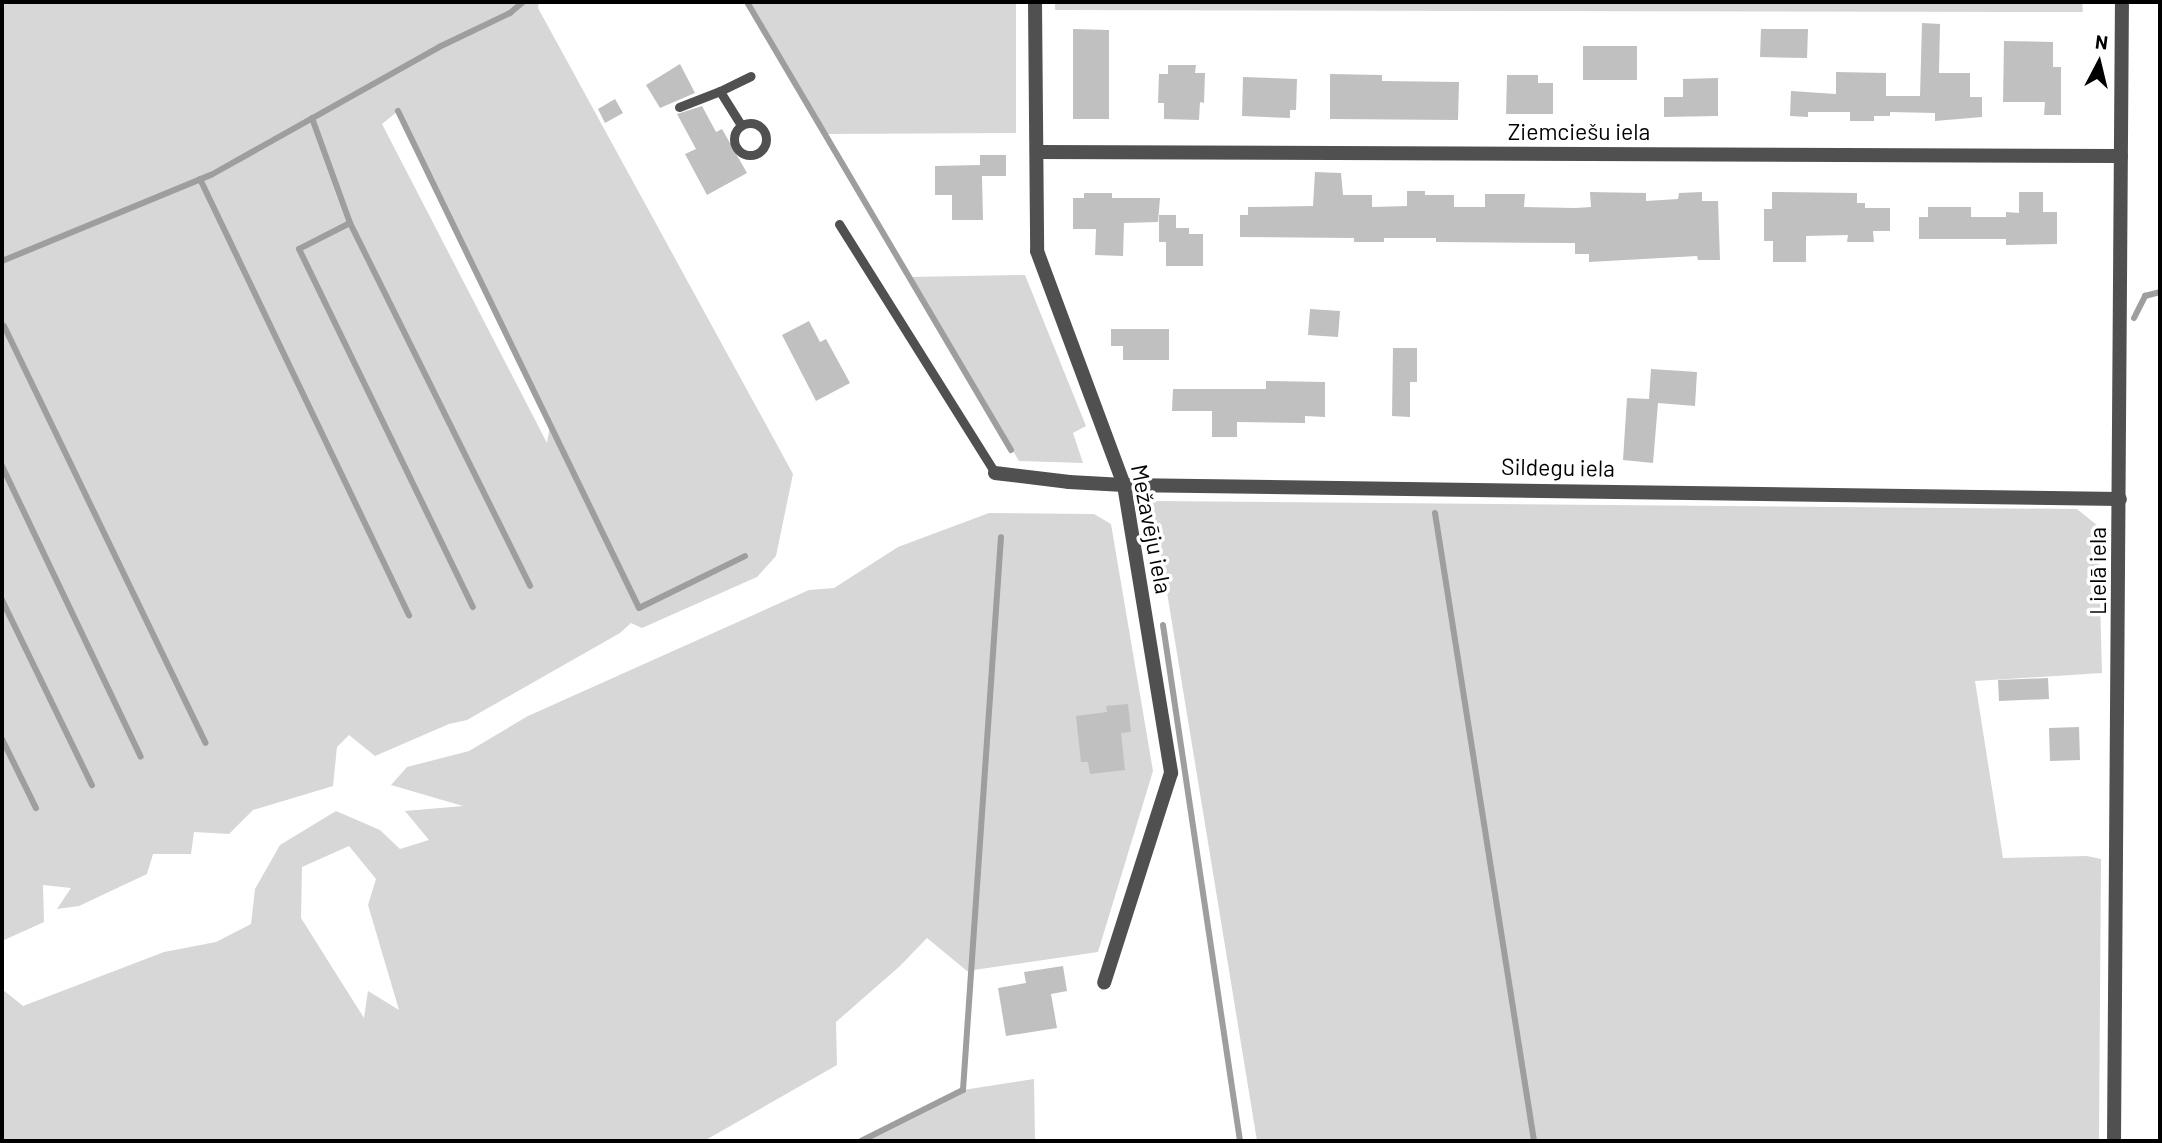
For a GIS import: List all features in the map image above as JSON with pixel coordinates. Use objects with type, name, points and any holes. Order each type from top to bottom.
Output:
[{"type":"street","name":"Mežavēju iela","points":[[1035,2],[1037,251],[1124,485],[1171,773],[1104,983]]},
{"type":"street","name":"Lielā iela","points":[[2114,1141],[2122,2]]},
{"type":"street","name":"Ziemciešu iela","points":[[1037,152],[2121,156]]},
{"type":"street","name":"Sildegu iela","points":[[995,473],[1069,482],[1124,485],[2120,499]]},
{"type":"lane","points":[[679,107],[751,76]]},
{"type":"lane","points":[[720,91],[741,125]]},
{"type":"lane","points":[[839,224],[995,473]]},
{"type":"shaded area","points":[[2,2],[539,2],[538,8],[793,474],[776,556],[757,577],[642,628],[631,623],[620,633],[467,720],[449,724],[375,756],[349,735],[337,747],[333,786],[253,810],[229,834],[194,832],[191,854],[153,854],[147,874],[79,906],[57,909],[71,888],[43,885],[44,922],[2,941]],"holes":[[[398,111],[550,425],[547,443],[382,124]]]},
{"type":"shaded area","points":[[747,2],[1016,2],[1016,133],[825,134]]},
{"type":"shaded area","points":[[1055,2],[2082,2],[2083,12],[1055,10]]},
{"type":"shaded area","points":[[1025,275],[1086,426],[1073,433],[1083,463],[1019,461],[909,277]]},
{"type":"shaded area","points":[[1152,501],[2077,509],[2098,526],[2102,673],[1975,681],[2003,858],[2087,856],[2101,859],[2099,1141],[1257,1141]]},
{"type":"shaded area","points":[[989,513],[1094,514],[1111,524],[1153,771],[1098,952],[967,971],[927,938],[900,966],[836,1022],[837,1065],[704,1141],[2,1141],[2,989],[23,1006],[164,952],[216,942],[251,924],[255,889],[280,845],[336,811],[380,830],[400,849],[429,840],[405,811],[463,806],[391,785],[407,767],[469,751],[528,716],[809,590],[834,588],[898,547]],"holes":[[[349,846],[376,879],[368,905],[399,1010],[368,991],[364,1018],[301,918],[302,867]]]},
{"type":"shaded area","points":[[1034,1079],[1035,1141],[867,1141],[963,1090]]},
{"type":"building","points":[[1922,23],[1940,24],[1939,73],[1970,73],[1970,97],[1982,97],[1982,117],[1935,121],[1935,113],[1890,112],[1890,116],[1874,116],[1874,121],[1850,121],[1850,112],[1808,112],[1808,117],[1790,116],[1791,91],[1836,94],[1836,72],[1886,73],[1886,96],[1920,96]]},
{"type":"building","points":[[1073,29],[1109,30],[1109,119],[1073,119]]},
{"type":"building","points":[[1761,29],[1808,29],[1807,58],[1760,57]]},
{"type":"building","points":[[2004,41],[2053,42],[2053,67],[2061,67],[2061,115],[2044,115],[2045,102],[2003,102]]},
{"type":"building","points":[[1583,46],[1637,46],[1637,80],[1583,80]]},
{"type":"building","points":[[680,64],[695,93],[660,108],[646,85]]},
{"type":"building","points":[[1168,65],[1196,65],[1195,73],[1205,73],[1204,103],[1200,102],[1199,120],[1164,119],[1164,103],[1158,103],[1159,74],[1168,74]]},
{"type":"building","points":[[1330,74],[1382,75],[1382,81],[1459,82],[1458,120],[1330,119]]},
{"type":"building","points":[[1507,75],[1538,75],[1538,83],[1553,83],[1553,114],[1506,114]]},
{"type":"building","points":[[1243,77],[1297,79],[1296,110],[1290,110],[1290,118],[1242,116]]},
{"type":"building","points":[[1718,78],[1718,116],[1664,117],[1664,97],[1683,97],[1683,79]]},
{"type":"building","points":[[615,99],[623,113],[605,123],[598,109]]},
{"type":"building","points":[[702,106],[716,132],[722,129],[747,173],[707,195],[685,154],[696,149],[677,114]]},
{"type":"building","points":[[980,155],[1006,155],[1006,176],[982,176],[983,220],[952,220],[952,195],[935,195],[935,166],[980,165]]},
{"type":"building","points":[[1315,172],[1341,173],[1343,195],[1372,195],[1372,207],[1407,206],[1407,191],[1425,191],[1425,195],[1454,195],[1454,207],[1485,207],[1485,194],[1525,194],[1524,207],[1575,208],[1591,207],[1590,192],[1646,193],[1646,201],[1678,199],[1679,193],[1702,192],[1702,201],[1718,201],[1720,260],[1698,260],[1697,256],[1589,262],[1589,254],[1575,254],[1575,243],[1436,242],[1436,238],[1384,238],[1384,242],[1354,242],[1354,238],[1240,237],[1240,215],[1248,215],[1248,207],[1313,206]]},
{"type":"building","points":[[1772,192],[1857,193],[1857,203],[1865,203],[1865,208],[1890,208],[1890,231],[1873,231],[1874,242],[1847,242],[1848,235],[1806,236],[1806,262],[1773,262],[1773,241],[1764,241],[1764,209],[1772,209]]},
{"type":"building","points":[[2019,192],[2043,192],[2043,212],[2057,212],[2057,244],[2006,245],[2006,239],[1919,239],[1919,217],[1928,217],[1928,207],[1971,207],[1971,217],[2006,217],[2006,212],[2019,213]]},
{"type":"building","points":[[1084,193],[1112,193],[1112,198],[1160,198],[1158,222],[1124,223],[1123,256],[1095,255],[1096,229],[1073,229],[1073,198],[1084,198]]},
{"type":"building","points":[[1159,215],[1176,215],[1176,228],[1189,228],[1189,234],[1203,234],[1203,266],[1166,266],[1166,242],[1159,242]]},
{"type":"building","points":[[1310,309],[1340,311],[1338,337],[1308,335]]},
{"type":"building","points":[[809,321],[820,342],[826,339],[850,383],[816,401],[782,335]]},
{"type":"building","points":[[1111,329],[1169,329],[1169,360],[1123,360],[1123,346],[1111,346]]},
{"type":"building","points":[[1393,348],[1417,348],[1417,382],[1410,382],[1410,417],[1392,416]]},
{"type":"building","points":[[1651,369],[1697,372],[1695,406],[1658,403],[1653,463],[1623,460],[1627,398],[1649,399]]},
{"type":"building","points":[[1266,381],[1325,382],[1325,417],[1305,416],[1305,423],[1237,422],[1237,437],[1212,437],[1212,411],[1172,411],[1173,389],[1266,389]]},
{"type":"building","points":[[2048,678],[2049,699],[1999,701],[1998,680]]},
{"type":"building","points":[[1128,704],[1131,732],[1121,733],[1125,770],[1090,774],[1088,762],[1081,762],[1076,716],[1107,712],[1106,706]]},
{"type":"building","points":[[2079,727],[2080,760],[2050,761],[2049,728]]},
{"type":"building","points":[[1063,966],[1067,991],[1051,994],[1057,1028],[1006,1036],[998,988],[1026,983],[1024,972]]},
{"type":"waterway","points":[[2,261],[211,175],[439,47],[510,13],[523,2]]},
{"type":"waterway","points":[[747,2],[1011,450]]},
{"type":"waterway","points":[[398,111],[639,608],[745,556]]},
{"type":"waterway","points":[[312,118],[350,223],[530,586]]},
{"type":"waterway","points":[[200,179],[409,616]]},
{"type":"waterway","points":[[350,223],[299,249],[473,607]]},
{"type":"waterway","points":[[2134,318],[2145,296],[2160,292]]},
{"type":"waterway","points":[[4,326],[206,743]]},
{"type":"waterway","points":[[2,466],[141,757]]},
{"type":"waterway","points":[[1435,513],[1534,1141]]},
{"type":"waterway","points":[[861,1141],[963,1090],[1001,537]]},
{"type":"waterway","points":[[2,600],[92,785]]},
{"type":"waterway","points":[[1163,625],[1240,1141]]},
{"type":"waterway","points":[[2,739],[36,808]]}]
